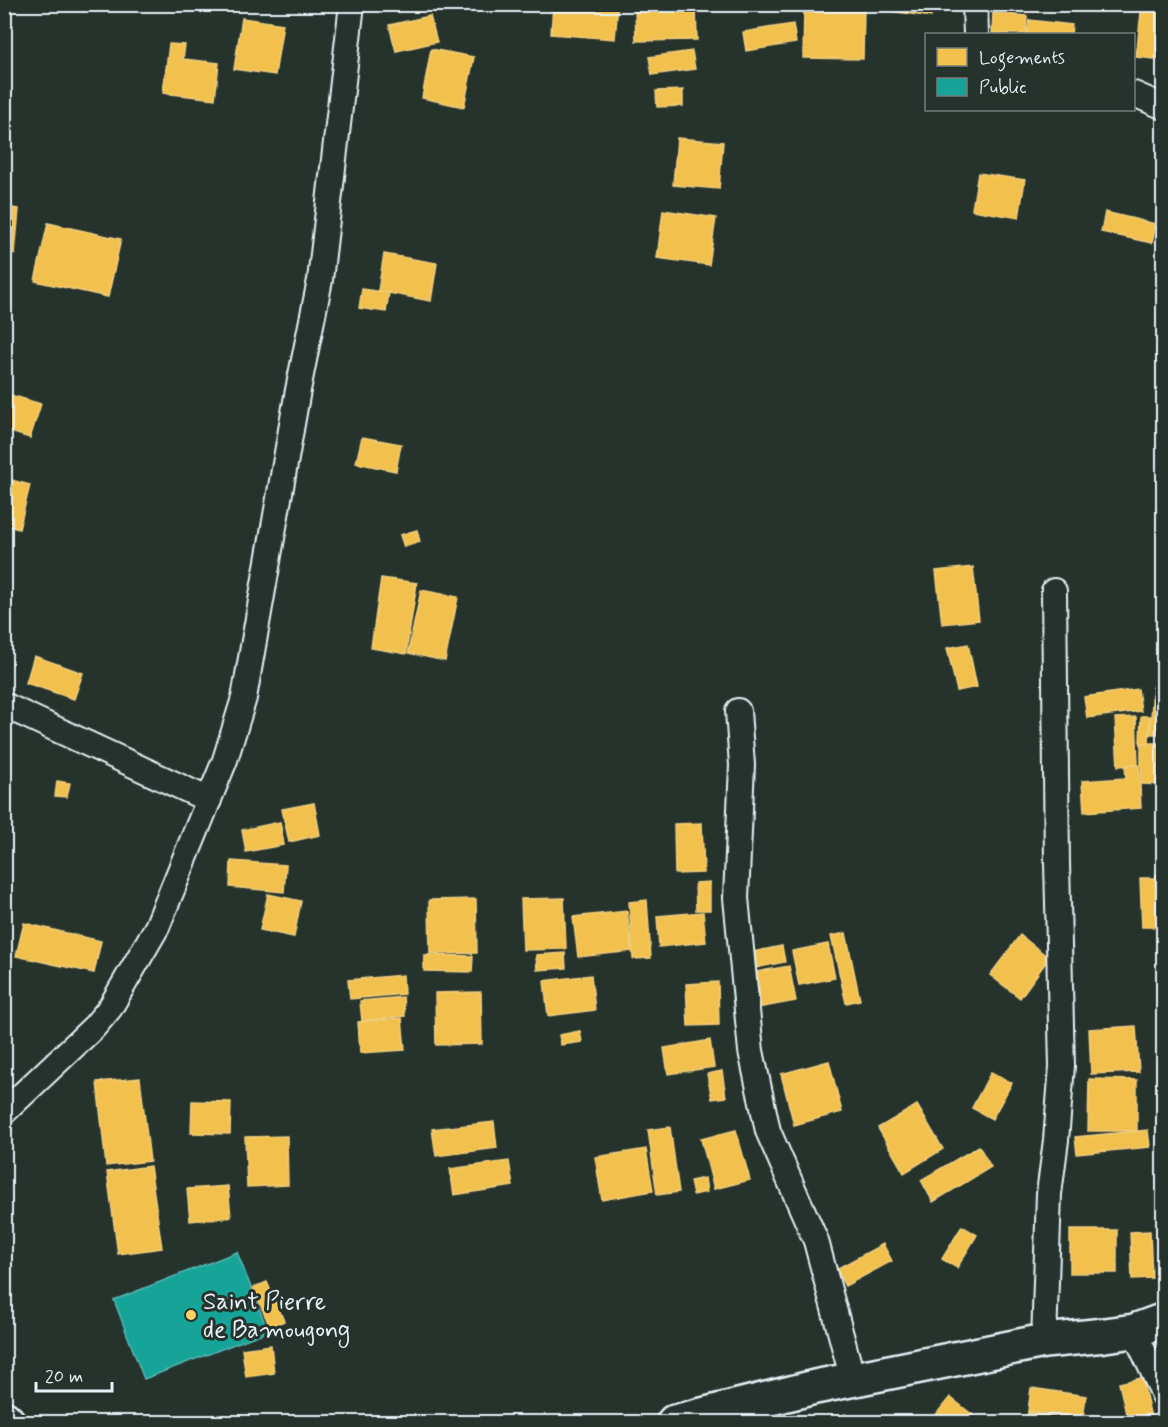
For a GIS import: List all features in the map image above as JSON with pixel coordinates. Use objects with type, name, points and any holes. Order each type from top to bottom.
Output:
[{"type":"street","points":[[4,1112],[94,1027],[110,1008],[157,927],[225,760],[244,698],[298,390],[320,280],[352,4]]},
{"type":"street","points":[[975,4],[976,33]]},
{"type":"street","points":[[1135,94],[1164,107]]},
{"type":"street","points":[[1044,1341],[1049,1194],[1062,1066],[1054,591]]},
{"type":"street","points":[[4,705],[209,800]]},
{"type":"street","points":[[738,711],[742,765],[736,898],[752,1051],[768,1131],[816,1241],[853,1380]]},
{"type":"street","points":[[674,1422],[815,1387],[1044,1341],[1105,1335],[1149,1326],[1164,1395]]},
{"type":"street","points":[[4,1418],[8,1422]]},
{"type":"building: Logements","points":[[4,4],[8,4],[4,29]]},
{"type":"building: Logements","points":[[178,4],[217,4],[217,7],[178,6]]},
{"type":"building: Logements","points":[[553,4],[618,4],[615,39],[551,34]]},
{"type":"building: Logements","points":[[893,4],[933,4],[931,17],[892,11]]},
{"type":"building: Logements","points":[[1142,4],[1164,4],[1164,60],[1136,57]]},
{"type":"building: Logements","points":[[696,6],[697,40],[636,41],[635,7]]},
{"type":"building: Logements","points":[[804,7],[864,8],[863,59],[803,58]]},
{"type":"building: Logements","points":[[993,13],[1027,16],[1026,33],[992,33]]},
{"type":"building: Logements","points":[[430,16],[437,42],[396,51],[389,25]]},
{"type":"building: Logements","points":[[242,18],[283,24],[275,75],[234,69]]},
{"type":"building: Logements","points":[[1029,20],[1072,25],[1071,33],[1027,33]]},
{"type":"building: Logements","points":[[793,24],[796,43],[746,51],[743,32]]},
{"type":"building: Logements","points":[[169,44],[185,45],[183,59],[219,63],[215,99],[163,93]]},
{"type":"building: Logements","points":[[431,49],[474,57],[464,107],[422,98]]},
{"type":"building: Logements","points":[[692,51],[695,69],[652,75],[649,57]]},
{"type":"building: Logements","points":[[683,90],[683,106],[657,107],[656,91]]},
{"type":"building: Logements","points":[[677,138],[723,142],[719,189],[673,185]]},
{"type":"building: Logements","points":[[978,173],[1025,180],[1019,218],[972,210]]},
{"type":"building: Logements","points":[[4,207],[19,209],[15,254],[4,253]]},
{"type":"building: Logements","points":[[663,210],[716,218],[709,265],[657,258]]},
{"type":"building: Logements","points":[[1105,212],[1156,224],[1152,243],[1101,232]]},
{"type":"building: Logements","points":[[48,223],[121,239],[108,297],[35,281]]},
{"type":"building: Logements","points":[[384,254],[437,263],[431,301],[378,291]]},
{"type":"building: Logements","points":[[362,289],[389,293],[386,312],[359,308]]},
{"type":"building: Logements","points":[[4,393],[41,404],[30,438],[4,430]]},
{"type":"building: Logements","points":[[362,437],[401,444],[396,471],[356,463]]},
{"type":"building: Logements","points":[[4,478],[30,485],[19,529],[4,525]]},
{"type":"building: Logements","points":[[417,530],[420,542],[404,547],[400,535]]},
{"type":"building: Logements","points":[[973,567],[979,620],[942,624],[936,571]]},
{"type":"building: Logements","points":[[381,578],[417,583],[406,654],[371,648]]},
{"type":"building: Logements","points":[[421,590],[458,597],[445,661],[408,653]]},
{"type":"building: Logements","points":[[968,644],[977,687],[957,691],[947,648]]},
{"type":"building: Logements","points":[[34,656],[83,673],[74,699],[26,683]]},
{"type":"building: Logements","points":[[1153,686],[1164,687],[1164,734],[1150,734]]},
{"type":"building: Logements","points":[[1138,689],[1141,711],[1087,718],[1084,697]]},
{"type":"building: Logements","points":[[1141,716],[1150,716],[1149,743],[1140,742]]},
{"type":"building: Logements","points":[[1136,717],[1138,765],[1118,766],[1115,718]]},
{"type":"building: Logements","points":[[1141,743],[1164,743],[1164,785],[1141,784]]},
{"type":"building: Logements","points":[[1139,765],[1141,808],[1084,812],[1082,781],[1126,778],[1125,766]]},
{"type":"building: Logements","points":[[57,781],[70,783],[67,797],[55,796]]},
{"type":"building: Logements","points":[[314,803],[320,835],[289,842],[282,809]]},
{"type":"building: Logements","points":[[280,822],[284,845],[246,852],[242,830]]},
{"type":"building: Logements","points":[[702,823],[704,873],[675,874],[674,824]]},
{"type":"building: Logements","points":[[231,861],[286,865],[284,892],[230,887]]},
{"type":"building: Logements","points":[[1156,875],[1164,875],[1164,919],[1161,919]]},
{"type":"building: Logements","points":[[1140,878],[1155,878],[1157,927],[1142,927]]},
{"type":"building: Logements","points":[[710,882],[710,910],[696,910],[695,883]]},
{"type":"building: Logements","points":[[268,894],[301,901],[294,937],[260,930]]},
{"type":"building: Logements","points":[[564,898],[566,949],[523,950],[521,899]]},
{"type":"building: Logements","points":[[476,899],[477,953],[430,954],[429,900]]},
{"type":"building: Logements","points":[[647,900],[651,958],[633,959],[629,902]]},
{"type":"building: Logements","points":[[627,911],[632,951],[578,957],[573,917]]},
{"type":"building: Logements","points":[[703,912],[706,942],[659,947],[657,916]]},
{"type":"building: Logements","points":[[24,923],[101,941],[94,973],[16,956]]},
{"type":"building: Logements","points":[[846,933],[860,1000],[846,1003],[831,936]]},
{"type":"building: Logements","points":[[1020,935],[1049,958],[1020,998],[990,975]]},
{"type":"building: Logements","points":[[828,944],[835,978],[799,985],[792,951]]},
{"type":"building: Logements","points":[[782,946],[785,962],[740,971],[737,955]]},
{"type":"building: Logements","points":[[565,953],[566,968],[537,970],[536,955]]},
{"type":"building: Logements","points":[[424,955],[473,956],[472,972],[424,971]]},
{"type":"building: Logements","points":[[789,966],[796,1001],[746,1010],[739,975]]},
{"type":"building: Logements","points":[[403,975],[404,994],[350,999],[348,980]]},
{"type":"building: Logements","points":[[591,975],[595,1010],[548,1016],[544,981]]},
{"type":"building: Logements","points":[[718,982],[719,1025],[688,1026],[686,984]]},
{"type":"building: Logements","points":[[481,992],[482,1044],[436,1045],[435,993]]},
{"type":"building: Logements","points":[[403,997],[405,1016],[362,1021],[360,1001]]},
{"type":"building: Logements","points":[[402,1018],[405,1050],[360,1053],[358,1022]]},
{"type":"building: Logements","points":[[1136,1026],[1139,1072],[1091,1074],[1089,1029]]},
{"type":"building: Logements","points":[[580,1031],[582,1042],[561,1045],[559,1035]]},
{"type":"building: Logements","points":[[710,1040],[714,1067],[668,1074],[664,1048]]},
{"type":"building: Logements","points":[[829,1061],[842,1112],[794,1125],[781,1074]]},
{"type":"building: Logements","points":[[722,1071],[726,1097],[712,1099],[707,1074]]},
{"type":"building: Logements","points":[[991,1072],[1012,1083],[992,1119],[972,1108]]},
{"type":"building: Logements","points":[[140,1078],[150,1161],[106,1166],[97,1082]]},
{"type":"building: Logements","points":[[1089,1079],[1137,1080],[1137,1131],[1088,1131]]},
{"type":"building: Logements","points":[[192,1101],[231,1102],[230,1134],[191,1133]]},
{"type":"building: Logements","points":[[917,1105],[943,1149],[904,1173],[878,1128]]},
{"type":"building: Logements","points":[[494,1122],[497,1148],[436,1156],[432,1129]]},
{"type":"building: Logements","points":[[670,1127],[679,1192],[657,1195],[648,1130]]},
{"type":"building: Logements","points":[[736,1130],[750,1180],[714,1189],[701,1139]]},
{"type":"building: Logements","points":[[1148,1130],[1150,1147],[1077,1154],[1075,1137]]},
{"type":"building: Logements","points":[[287,1136],[288,1185],[247,1187],[245,1137]]},
{"type":"building: Logements","points":[[979,1146],[991,1167],[933,1202],[921,1180]]},
{"type":"building: Logements","points":[[646,1149],[653,1191],[602,1200],[595,1157]]},
{"type":"building: Logements","points":[[509,1161],[513,1186],[454,1195],[450,1169]]},
{"type":"building: Logements","points":[[150,1166],[162,1248],[118,1254],[107,1172]]},
{"type":"building: Logements","points":[[705,1178],[707,1192],[693,1195],[690,1181]]},
{"type":"building: Logements","points":[[228,1186],[231,1217],[190,1221],[187,1189]]},
{"type":"building: Logements","points":[[962,1226],[977,1235],[957,1268],[942,1259]]},
{"type":"building: Logements","points":[[1070,1230],[1117,1230],[1117,1273],[1070,1273]]},
{"type":"building: Logements","points":[[1150,1231],[1152,1278],[1132,1279],[1130,1232]]},
{"type":"building: Logements","points":[[883,1244],[892,1261],[845,1286],[836,1269]]},
{"type":"building: Logements","points":[[267,1282],[284,1321],[270,1327],[253,1288]]},
{"type":"building: Logements","points":[[271,1345],[274,1373],[246,1377],[242,1349]]},
{"type":"building: Logements","points":[[1142,1378],[1152,1422],[1128,1422],[1119,1383]]},
{"type":"building: Logements","points":[[1031,1388],[1086,1396],[1083,1419],[1028,1411]]},
{"type":"building: Logements","points":[[950,1397],[973,1415],[967,1422],[930,1422]]},
{"type":"building: Logements","points":[[1028,1412],[1082,1422],[1026,1422]]},
{"type":"building: Logements","points":[[845,1414],[851,1422],[833,1422]]},
{"type":"building: Public","name":"Saint Pierre de Bamougong","points":[[237,1252],[268,1331],[144,1379],[114,1300]]},
{"type":"place","name":"Saint Pierre de Bamougong","points":[[191,1315]]}]
